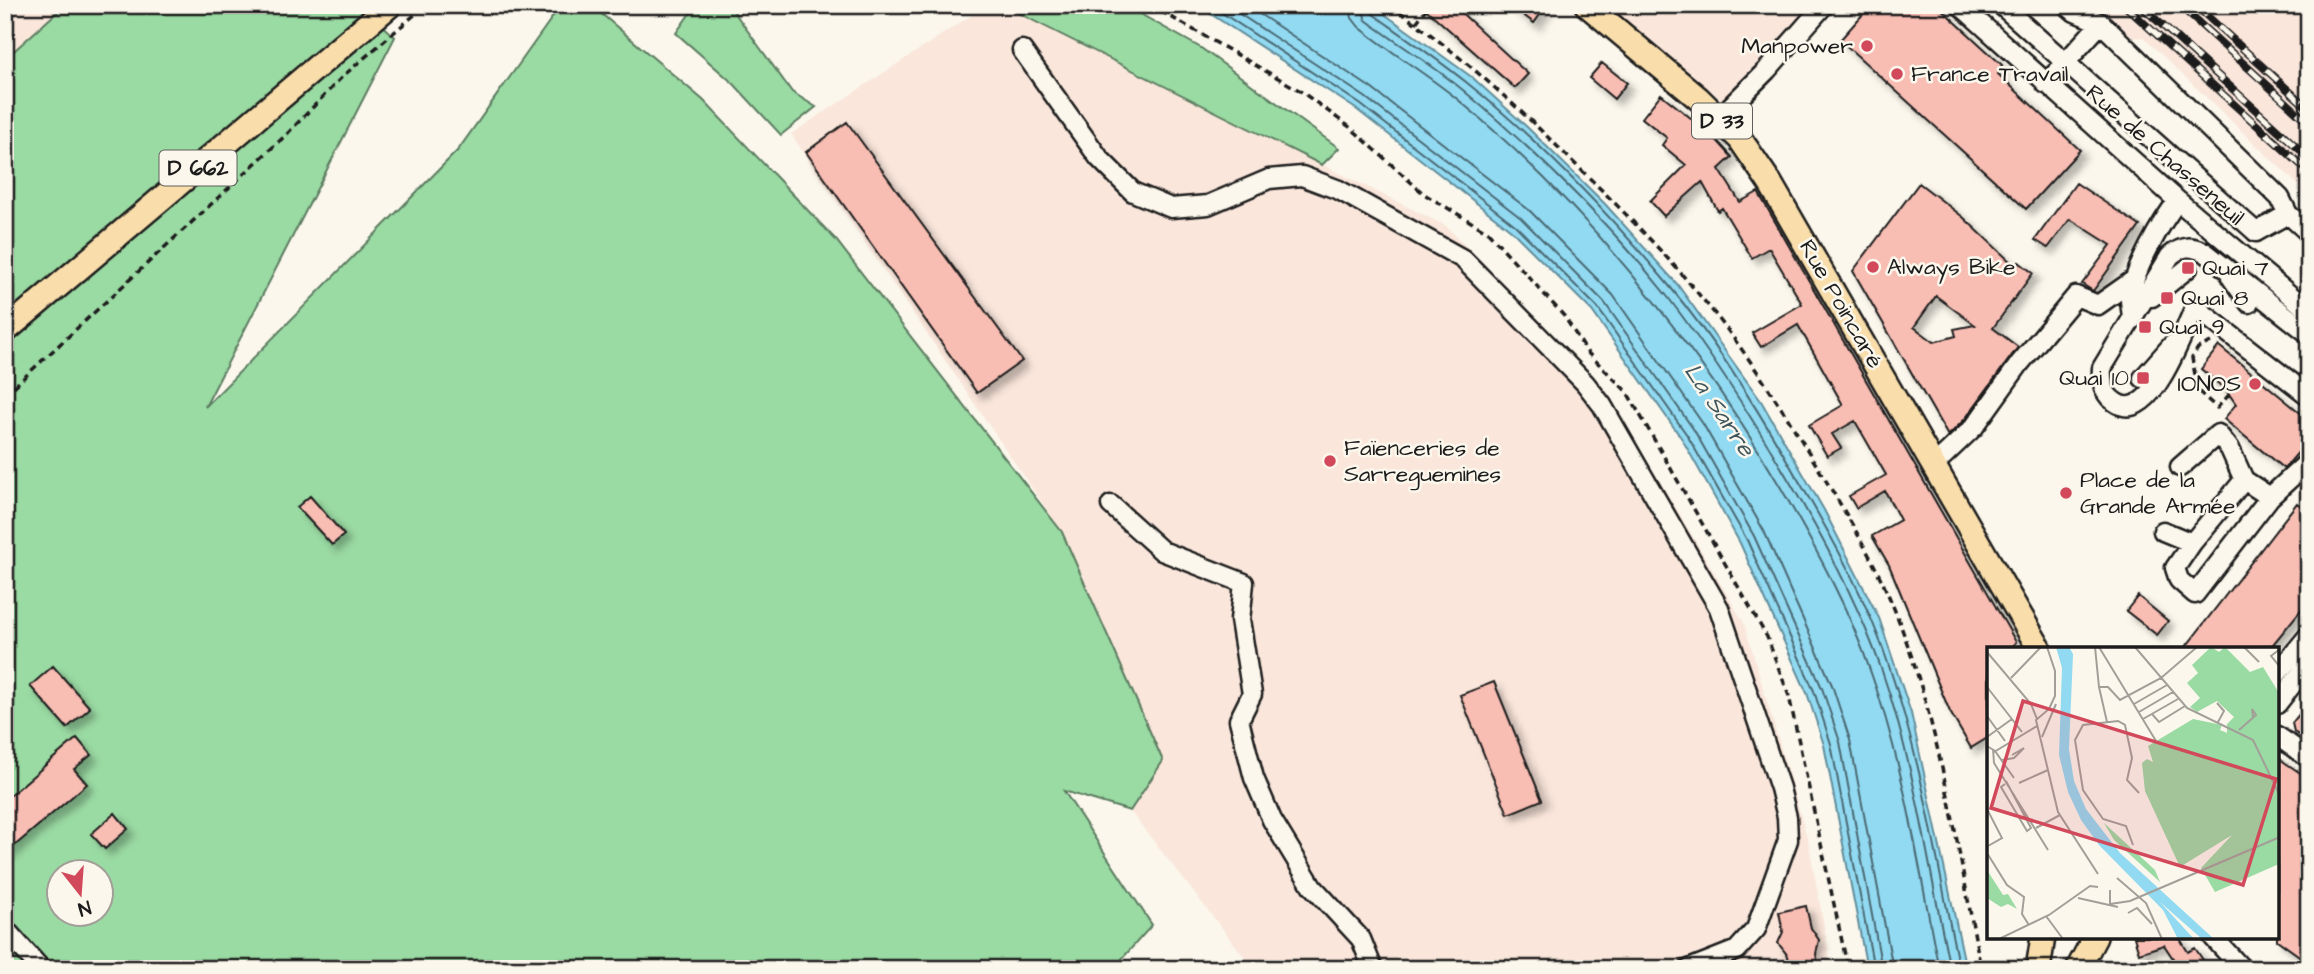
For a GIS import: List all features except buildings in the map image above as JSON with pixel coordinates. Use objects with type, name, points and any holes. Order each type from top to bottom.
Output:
[{"type":"main road","name":"D 662","points":[[5,331],[390,5]]},
{"type":"main road","name":"Rue Poincaré","points":[[1587,5],[1740,139],[1770,183],[2038,647]]},
{"type":"main road","points":[[2038,969],[2043,939]]},
{"type":"main road","points":[[2078,969],[2094,939]]},
{"type":"street","points":[[1718,118],[1824,5]]},
{"type":"street","name":"Rue de Chasseneuil","points":[[1960,5],[2178,201],[2309,311]]},
{"type":"street","points":[[2001,5],[2256,232]]},
{"type":"street","points":[[2067,5],[2074,12],[2101,23],[2280,198],[2288,214],[2309,233]]},
{"type":"street","points":[[2046,84],[2101,23]]},
{"type":"street","points":[[1022,50],[1099,158],[1133,192],[1171,208],[1208,205],[1269,179],[1301,176],[1339,190],[1463,259],[1585,383],[1602,405],[1719,608],[1780,788],[1787,817],[1788,840],[1756,929],[1737,950],[1689,969]]},
{"type":"street","points":[[2134,326],[2130,298],[2136,279],[2169,212],[2178,201]]},
{"type":"street","points":[[2256,232],[2288,214]]},
{"type":"street","points":[[2251,263],[2256,232]]},
{"type":"street","points":[[2134,326],[2170,256],[2179,248],[2193,247],[2250,295],[2278,326]]},
{"type":"street","points":[[2143,304],[2188,268]]},
{"type":"street","points":[[1934,465],[1974,427],[2020,363],[2076,296],[2098,305],[2136,279]]},
{"type":"street","points":[[2250,295],[2277,307],[2307,338]]},
{"type":"street","points":[[2167,298],[2134,326],[2102,368],[2101,381],[2106,395],[2118,405],[2133,406],[2148,396],[2166,373],[2181,335]]},
{"type":"street","points":[[2203,304],[2232,334],[2264,352],[2309,389]]},
{"type":"street","points":[[2143,378],[2181,335],[2203,304]]},
{"type":"street","points":[[2158,346],[2203,304]]},
{"type":"street","points":[[2292,375],[2309,396]]},
{"type":"street","points":[[2180,467],[2218,434],[2230,449],[2244,480],[2270,498]]},
{"type":"street","points":[[2244,480],[2175,568],[2179,580],[2195,594],[2270,498],[2309,461]]},
{"type":"street","points":[[1111,505],[1162,551],[1244,583],[1240,620],[1252,694],[1239,720],[1254,778],[1272,820],[1312,886],[1361,939],[1373,969]]},
{"type":"street","points":[[2163,531],[2192,543]]},
{"type":"street","points":[[2279,672],[2309,635]]},
{"type":"street","points":[[2279,701],[2309,663]]},
{"type":"street","points":[[2279,737],[2309,758]]},
{"type":"street","points":[[5,929],[41,969]]},
{"type":"street","points":[[2215,939],[2242,969]]},
{"type":"path","points":[[5,395],[286,135],[342,77],[426,5]]},
{"type":"path","points":[[1150,5],[1299,90],[1351,128],[1424,194],[1488,232],[1564,316],[1587,352],[1627,392],[1767,637],[1776,660],[1789,696],[1848,969]]},
{"type":"path","points":[[1390,5],[1416,23],[1513,103],[1643,230],[1703,299],[1752,366],[1841,505],[1896,612],[1919,677],[1935,737],[1981,969]]},
{"type":"path","points":[[1416,23],[1429,5]]},
{"type":"path","points":[[2229,395],[2217,408],[2198,391],[2192,358],[2199,348],[2232,334]]},
{"type":"shaded area","points":[[5,5],[65,5],[5,59]]},
{"type":"shaded area","name":"Faïenceries de Sarreguemines","points":[[987,5],[1002,5],[1446,226],[1605,389],[1744,623],[1808,840],[1832,969],[1334,969],[1329,962],[1319,969],[1254,969],[1130,811],[1163,761],[1062,532],[791,134]]},
{"type":"shaded area","points":[[1604,5],[1829,5],[1733,109]]},
{"type":"shaded area","points":[[2093,5],[2309,5],[2309,195],[2143,37],[2129,38]]},
{"type":"green space","points":[[65,5],[362,5],[395,37],[205,407],[458,150],[561,5],[591,5],[703,100],[836,240],[1062,532],[1163,761],[1130,811],[1064,791],[1152,925],[1113,969],[5,969],[5,59]]},
{"type":"green space","points":[[729,5],[792,92],[816,107],[781,135],[734,84],[676,33],[695,6]]},
{"type":"green space","points":[[1002,5],[1124,5],[1201,48],[1339,148],[1322,165]]},
{"type":"water","name":"La Sarre","points":[[1197,5],[1372,5],[1473,78],[1528,128],[1605,204],[1677,284],[1761,401],[1824,510],[1879,618],[1911,713],[1966,969],[1867,969],[1824,745],[1807,693],[1740,543],[1682,439],[1592,311],[1511,230],[1356,109]]},
{"type":"railway","points":[[2124,5],[2309,172]]},
{"type":"railway","points":[[2140,5],[2309,158]]},
{"type":"railway","points":[[2179,5],[2309,123]]},
{"type":"railway","points":[[2195,5],[2309,109]]},
{"type":"place","name":"Manpower","points":[[1867,46]]},
{"type":"place","name":"France Travail","points":[[1897,74]]},
{"type":"place","name":"Always Bike","points":[[1873,267]]},
{"type":"place","name":"Quai 7","points":[[2188,268]]},
{"type":"place","name":"Quai 8","points":[[2167,298]]},
{"type":"place","name":"Quai 9","points":[[2145,327]]},
{"type":"place","name":"Quai 10","points":[[2143,378]]},
{"type":"place","name":"IONOS","points":[[2255,384]]},
{"type":"place","name":"Faïenceries de Sarreguemines","points":[[1330,461]]},
{"type":"place","name":"Place de la Grande Armée","points":[[2066,493]]}]
